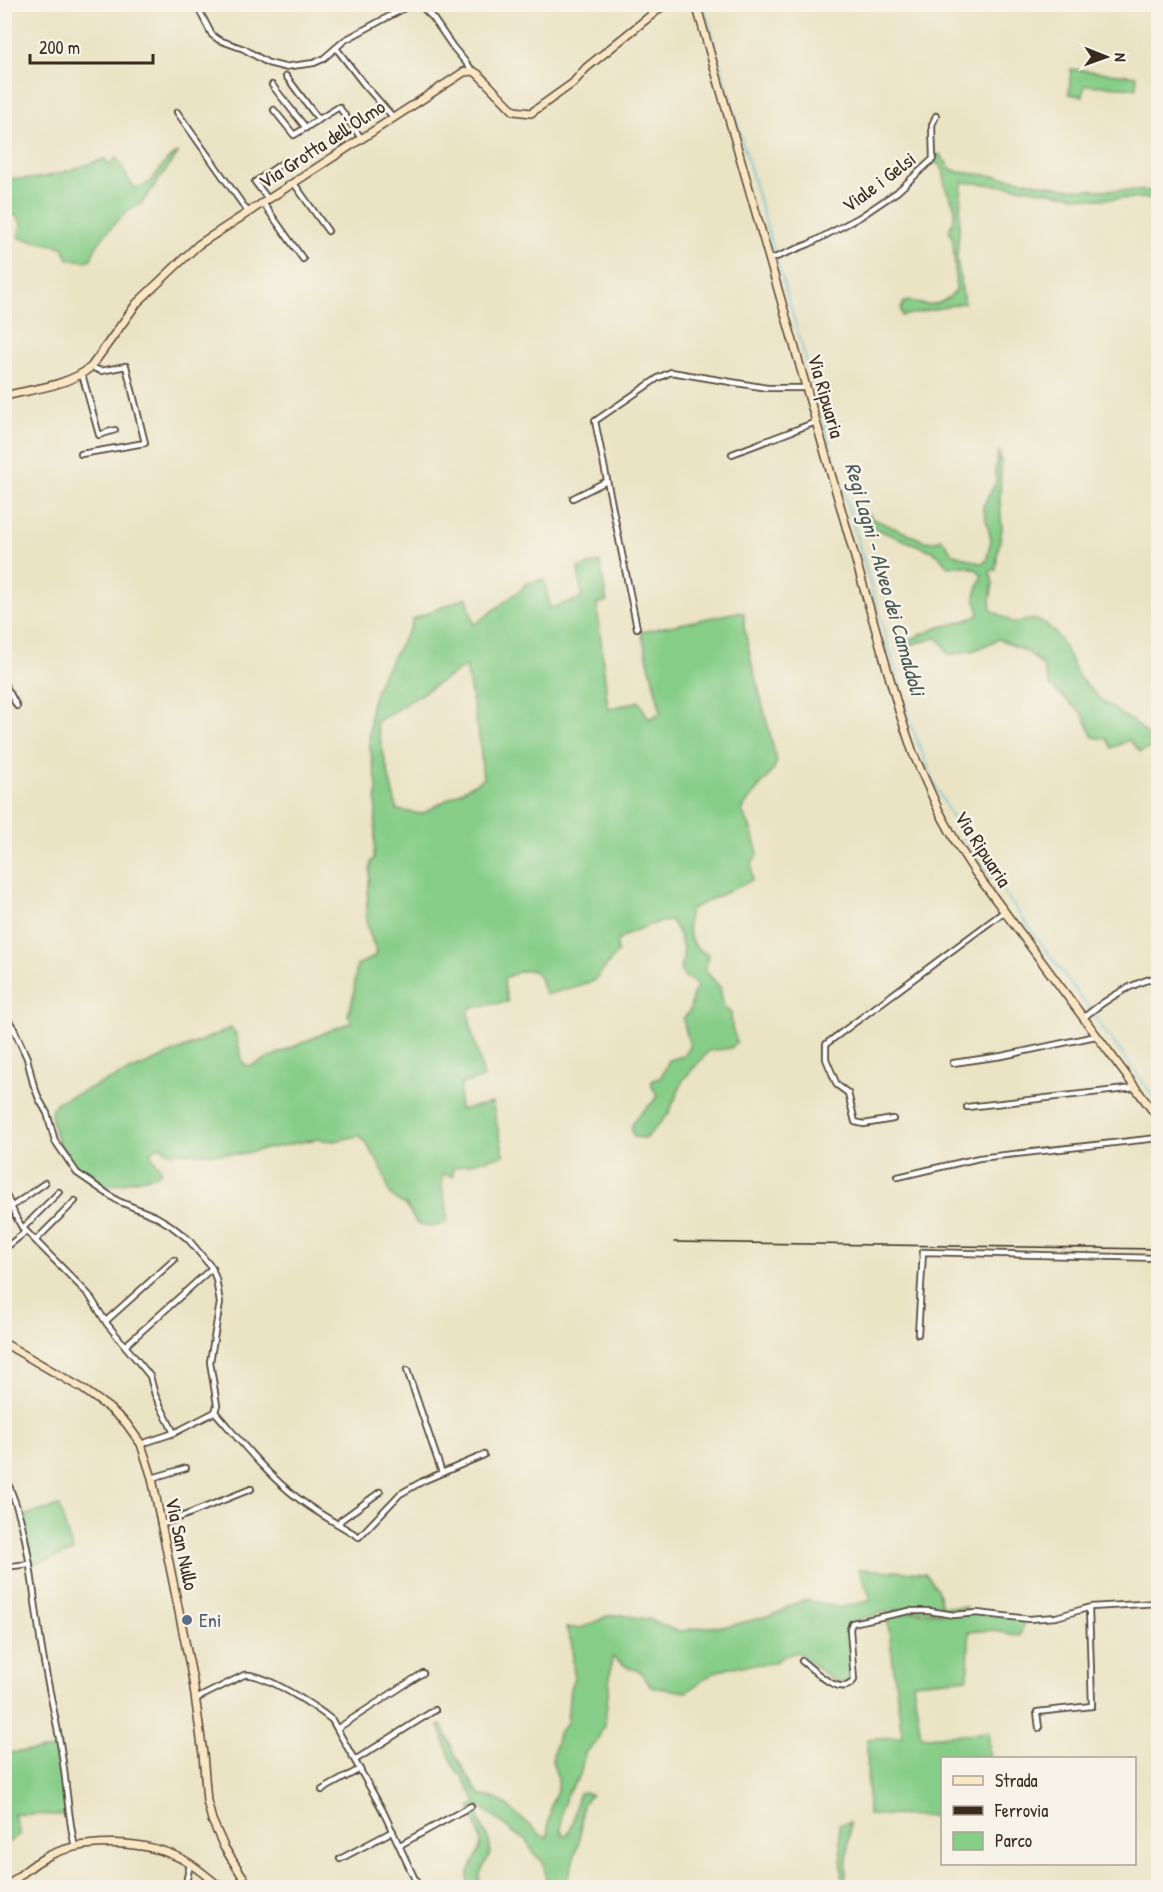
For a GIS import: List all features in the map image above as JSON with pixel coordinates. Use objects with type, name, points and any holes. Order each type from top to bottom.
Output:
[{"type":"street","points":[[196,4],[212,35],[219,40],[244,49],[268,63],[284,66],[314,63],[323,59],[363,30],[412,4]]},
{"type":"street","points":[[419,4],[433,18],[473,71],[514,111],[526,114],[573,82],[586,68],[664,4]]},
{"type":"street","name":"Via Ripuaria","points":[[696,4],[913,753],[957,844],[1158,1118]]},
{"type":"street","points":[[336,48],[393,117]]},
{"type":"street","name":"Via Grotta dell'Olmo","points":[[4,396],[70,380],[82,374],[91,367],[137,303],[198,245],[464,72],[473,71]]},
{"type":"street","points":[[286,76],[319,120]]},
{"type":"street","points":[[272,85],[306,128]]},
{"type":"street","points":[[274,110],[294,135],[339,107],[361,138]]},
{"type":"street","points":[[177,112],[248,212]]},
{"type":"street","name":"Viale i Gelsi","points":[[769,260],[782,257],[860,217],[897,192],[933,159],[932,125],[936,116]]},
{"type":"street","points":[[285,161],[255,182],[303,259]]},
{"type":"street","points":[[293,182],[328,231]]},
{"type":"street","points":[[81,454],[145,443],[126,366],[101,370],[91,367]]},
{"type":"street","points":[[637,628],[595,421],[665,374],[678,373],[767,388],[806,388]]},
{"type":"street","points":[[82,374],[99,435],[115,430]]},
{"type":"street","points":[[732,454],[816,422]]},
{"type":"street","points":[[573,498],[607,481]]},
{"type":"street","points":[[4,683],[17,706]]},
{"type":"street","points":[[893,1119],[864,1124],[855,1122],[848,1093],[837,1085],[826,1059],[826,1044],[1005,911]]},
{"type":"street","points":[[1084,1016],[1128,988],[1158,977]]},
{"type":"street","points":[[4,1014],[13,1027],[27,1058],[33,1083],[47,1113],[56,1141],[76,1173],[118,1201],[155,1216],[170,1225],[188,1239],[212,1268],[216,1279],[220,1303],[210,1362],[217,1405],[215,1412],[174,1433],[141,1444]]},
{"type":"street","points":[[953,1063],[1002,1056],[1096,1036]]},
{"type":"street","points":[[967,1107],[1135,1088]]},
{"type":"street","points":[[898,1177],[979,1158],[1158,1138]]},
{"type":"street","points":[[11,1207],[45,1183]]},
{"type":"street","points":[[4,1190],[23,1228],[89,1295],[106,1321],[150,1376],[155,1395],[174,1433]]},
{"type":"street","points":[[4,1249],[23,1234],[23,1228],[59,1192]]},
{"type":"street","points":[[36,1240],[75,1200]]},
{"type":"street","points":[[918,1334],[923,1252],[1158,1258]]},
{"type":"street","points":[[106,1321],[174,1260]]},
{"type":"street","points":[[125,1346],[212,1268]]},
{"type":"street","name":"Via San Nullo","points":[[4,1343],[83,1389],[109,1408],[126,1423],[141,1444],[152,1478],[196,1699],[207,1801],[212,1820],[224,1847],[247,1884]]},
{"type":"street","points":[[407,1370],[442,1473]]},
{"type":"street","points":[[215,1412],[261,1466],[276,1480],[313,1510],[359,1537],[394,1498],[423,1481],[484,1455]]},
{"type":"street","points":[[152,1478],[186,1468]]},
{"type":"street","points":[[4,1474],[23,1523],[39,1631],[63,1758],[70,1826],[75,1847]]},
{"type":"street","points":[[161,1526],[251,1489]]},
{"type":"street","points":[[339,1524],[341,1520],[380,1492]]},
{"type":"street","points":[[4,1567],[30,1564]]},
{"type":"street","points":[[802,1661],[833,1684],[846,1687],[854,1680],[850,1629],[852,1623],[909,1611],[954,1615],[977,1613],[1029,1619],[1056,1617],[1089,1608],[1158,1603]]},
{"type":"street","points":[[1039,1728],[1038,1712],[1092,1706],[1089,1608]]},
{"type":"street","points":[[338,1728],[423,1673]]},
{"type":"street","points":[[196,1699],[250,1674],[274,1684],[321,1711],[332,1720],[393,1831],[419,1887]]},
{"type":"street","points":[[355,1760],[435,1710]]},
{"type":"street","points":[[322,1790],[360,1769]]},
{"type":"street","points":[[400,1845],[471,1806]]},
{"type":"street","points":[[339,1860],[393,1831]]},
{"type":"street","points":[[6,1887],[26,1870],[48,1856],[75,1847],[115,1844],[154,1848],[190,1864],[228,1887]]},
{"type":"street","points":[[185,1887],[190,1864]]},
{"type":"street","points":[[204,1873],[219,1886]]},
{"type":"street","points":[[238,1887],[247,1884]]},
{"type":"green space","points":[[1071,69],[1137,76],[1136,88],[1085,85],[1083,96],[1069,94]]},
{"type":"green space","points":[[178,153],[141,204],[134,207],[112,227],[91,259],[86,261],[68,259],[63,247],[20,238],[18,236],[22,223],[15,215],[5,222],[5,177],[30,179],[43,177],[105,159],[110,165],[117,157],[130,182],[137,188],[149,183],[167,161]]},
{"type":"green space","points":[[939,154],[951,169],[958,172],[1004,177],[1070,189],[1158,191],[1158,198],[1096,199],[1017,187],[962,182],[957,259],[964,303],[902,316],[901,309],[904,302],[937,303],[956,291],[953,240],[949,230],[954,219],[955,208],[946,189],[944,172],[937,163],[932,164]]},
{"type":"green space","points":[[999,451],[1002,529],[996,570],[990,572],[993,583],[991,610],[1014,623],[1034,619],[1046,624],[1064,646],[1078,676],[1101,700],[1139,726],[1149,737],[1158,739],[1158,746],[1140,752],[1129,740],[1112,748],[1107,739],[1093,737],[1083,714],[1050,686],[1043,666],[1029,653],[999,639],[975,650],[950,655],[942,642],[936,638],[901,647],[899,642],[979,615],[975,596],[982,575],[971,568],[948,567],[932,551],[870,527],[868,513],[873,519],[925,541],[933,542],[942,539],[952,553],[979,563],[986,562],[991,540],[983,506],[996,482],[995,470]]},
{"type":"green space","points":[[600,562],[607,602],[597,603],[608,709],[639,701],[649,719],[661,712],[641,632],[737,612],[744,613],[744,627],[751,660],[777,762],[770,775],[742,811],[758,853],[752,865],[752,880],[691,909],[688,923],[693,943],[708,955],[705,970],[720,987],[724,1008],[731,1013],[732,1028],[737,1042],[731,1048],[709,1051],[683,1080],[669,1113],[646,1138],[634,1137],[632,1125],[658,1096],[652,1087],[652,1081],[661,1077],[669,1060],[683,1056],[690,1047],[683,1019],[690,1010],[693,993],[697,989],[695,984],[681,972],[683,949],[674,925],[671,921],[658,923],[641,928],[620,940],[616,944],[618,952],[594,981],[546,995],[538,975],[526,970],[504,978],[508,1002],[473,1007],[469,1010],[471,1028],[484,1078],[461,1084],[459,1110],[492,1103],[504,1155],[453,1168],[453,1176],[443,1174],[446,1223],[433,1227],[417,1224],[406,1205],[390,1194],[378,1162],[359,1136],[334,1141],[317,1139],[240,1154],[169,1152],[159,1146],[150,1153],[161,1170],[158,1175],[99,1188],[90,1181],[66,1155],[55,1134],[51,1111],[57,1102],[231,1028],[235,1032],[243,1063],[248,1066],[352,1022],[348,1015],[353,998],[357,965],[374,957],[376,951],[367,926],[366,915],[371,862],[374,858],[377,784],[369,743],[371,705],[380,679],[413,619],[467,597],[474,625],[524,587],[524,584],[544,579],[550,608],[582,598],[578,568]],"holes":[[[466,666],[480,743],[483,779],[422,814],[397,810],[376,722]]]},
{"type":"green space","points":[[59,1506],[73,1552],[32,1564],[22,1516]]},
{"type":"green space","points":[[859,1569],[925,1573],[937,1588],[942,1607],[966,1607],[967,1611],[891,1610],[848,1623],[847,1634],[852,1676],[840,1683],[798,1652],[784,1656],[773,1663],[730,1667],[715,1672],[686,1692],[651,1687],[640,1671],[629,1668],[612,1657],[605,1722],[596,1743],[585,1753],[580,1775],[566,1796],[562,1811],[561,1830],[564,1835],[567,1835],[573,1824],[579,1793],[584,1792],[591,1795],[583,1804],[579,1842],[565,1887],[549,1887],[546,1882],[544,1863],[533,1853],[527,1840],[517,1835],[480,1806],[479,1818],[490,1846],[490,1852],[479,1878],[482,1887],[460,1887],[468,1883],[469,1873],[479,1852],[481,1838],[470,1808],[476,1802],[461,1774],[458,1774],[439,1726],[442,1725],[458,1760],[476,1790],[483,1796],[501,1801],[542,1836],[547,1837],[551,1805],[558,1788],[558,1779],[552,1761],[558,1733],[567,1723],[570,1688],[574,1678],[572,1645],[566,1628],[580,1628],[606,1616],[622,1615],[652,1620],[676,1631],[682,1631],[702,1627],[730,1626],[778,1613],[805,1600],[837,1608],[871,1599]]},
{"type":"green space","points":[[896,1612],[983,1614],[1025,1619],[1020,1636],[990,1630],[969,1632],[968,1678],[913,1683],[921,1736],[989,1732],[989,1757],[941,1757],[941,1816],[868,1815],[867,1741],[868,1739],[902,1736],[887,1614]]},
{"type":"green space","points":[[59,1749],[66,1815],[14,1814],[20,1834],[5,1845],[5,1753]]},
{"type":"green space","points":[[850,1822],[845,1887],[843,1887],[839,1824]]},
{"type":"waterway","name":"Regi Lagni - Alveo dei Camaldoli","points":[[703,4],[775,255]]},
{"type":"waterway","name":"Regi Lagni - Alveo dei Camaldoli","points":[[777,260],[910,722],[936,787],[961,834],[1158,1103]]},
{"type":"railway","points":[[674,1242],[1158,1249]]},
{"type":"place","name":"Eni","points":[[187,1620]]}]
